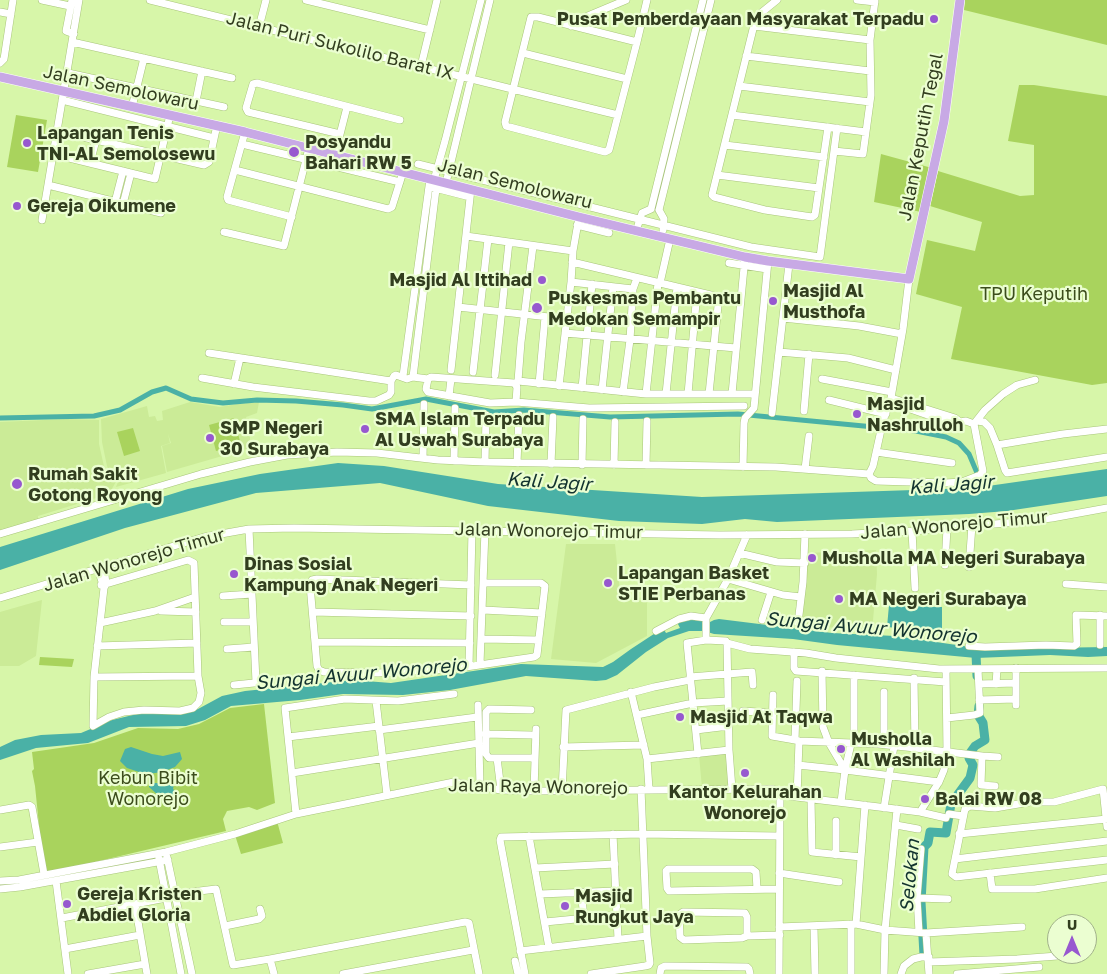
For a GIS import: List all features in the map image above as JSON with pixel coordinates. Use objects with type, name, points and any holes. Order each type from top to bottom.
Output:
[{"type":"main road","name":"Jalan Keputih Tegal","points":[[909,279],[944,121],[960,0]]},
{"type":"main road","name":"Jalan Semolowaru","points":[[0,77],[133,103],[170,115],[309,148],[336,151],[403,172],[434,179],[448,178],[471,193],[578,221],[638,225],[745,261],[767,265],[789,264],[909,279]]},
{"type":"street","points":[[0,63],[4,59],[13,0]]},
{"type":"street","points":[[42,0],[71,3],[66,31],[73,38],[144,58],[232,78]]},
{"type":"street","points":[[42,220],[79,0]]},
{"type":"street","name":"Jalan Puri Sukolilo Barat IX","points":[[150,0],[618,115]]},
{"type":"street","points":[[259,27],[266,0]]},
{"type":"street","points":[[306,0],[430,30]]},
{"type":"street","points":[[421,66],[437,0]]},
{"type":"street","points":[[403,376],[409,328],[425,242],[434,179],[444,147],[481,0]]},
{"type":"street","points":[[490,0],[448,178],[638,225],[642,213],[651,208],[662,213],[664,233],[646,394]]},
{"type":"street","points":[[571,26],[583,18],[626,0]]},
{"type":"street","points":[[637,42],[532,17],[505,122],[507,128],[605,152],[610,150],[618,115],[637,42],[647,0]]},
{"type":"street","points":[[659,210],[703,0]]},
{"type":"street","points":[[651,208],[711,0]]},
{"type":"street","points":[[777,0],[758,14],[712,195],[765,210],[812,217],[816,215],[828,127]]},
{"type":"street","points":[[834,151],[863,154],[870,102],[870,40],[875,1],[857,0]]},
{"type":"street","points":[[0,12],[10,14]]},
{"type":"street","points":[[754,26],[870,40]]},
{"type":"street","points":[[523,53],[627,79]]},
{"type":"street","points":[[746,56],[870,71]]},
{"type":"street","points":[[133,103],[144,58]]},
{"type":"street","points":[[196,101],[202,71]]},
{"type":"street","points":[[68,72],[224,107]]},
{"type":"street","points":[[340,134],[248,112],[246,108],[253,84],[400,120]]},
{"type":"street","points":[[739,86],[870,102]]},
{"type":"street","points":[[64,90],[168,126],[214,138]]},
{"type":"street","points":[[336,151],[347,106]]},
{"type":"street","points":[[53,154],[156,179],[170,115]]},
{"type":"street","points":[[732,115],[866,132]]},
{"type":"street","points":[[57,131],[206,165],[209,162],[217,125]]},
{"type":"street","points":[[664,233],[820,257],[836,128]]},
{"type":"street","points":[[245,132],[228,200],[292,217]]},
{"type":"street","points":[[90,163],[96,140]]},
{"type":"street","points":[[242,144],[400,182]]},
{"type":"street","points":[[725,145],[824,157]]},
{"type":"street","points":[[444,147],[455,150]]},
{"type":"street","points":[[224,232],[284,246],[309,148]]},
{"type":"street","points":[[418,164],[434,179],[471,193],[451,370]]},
{"type":"street","points":[[235,170],[388,209],[392,207],[403,172]]},
{"type":"street","points":[[116,202],[123,171]]},
{"type":"street","points":[[123,204],[131,173]]},
{"type":"street","points":[[717,175],[819,188]]},
{"type":"street","points":[[48,185],[161,214]]},
{"type":"street","points":[[559,386],[573,251],[578,221],[609,233]]},
{"type":"street","points":[[466,236],[573,251]]},
{"type":"street","points":[[474,372],[488,239]]},
{"type":"street","points":[[413,377],[425,242]]},
{"type":"street","points":[[495,375],[509,242]]},
{"type":"street","points":[[516,402],[516,382],[533,246]]},
{"type":"street","points":[[729,263],[745,261],[732,394]]},
{"type":"street","points":[[572,262],[740,302]]},
{"type":"street","points":[[772,412],[789,264]]},
{"type":"street","points":[[743,467],[744,423],[745,418],[753,410],[767,265]]},
{"type":"street","points":[[624,392],[633,289],[637,278]]},
{"type":"street","points":[[869,474],[891,397],[909,279]]},
{"type":"street","points":[[571,282],[633,289]]},
{"type":"street","points":[[582,388],[592,284]]},
{"type":"street","points":[[602,390],[613,287]]},
{"type":"street","points":[[666,394],[677,287]]},
{"type":"street","points":[[688,394],[697,292]]},
{"type":"street","points":[[709,394],[719,296]]},
{"type":"street","points":[[458,307],[567,319]]},
{"type":"street","points":[[539,384],[545,317]]},
{"type":"street","points":[[783,318],[860,326],[902,334]]},
{"type":"street","points":[[409,328],[418,329]]},
{"type":"street","points":[[565,333],[736,348]]},
{"type":"street","points":[[779,352],[848,358],[896,370]]},
{"type":"street","points":[[209,353],[391,381]]},
{"type":"street","points":[[804,411],[810,354]]},
{"type":"street","points":[[234,384],[240,358]]},
{"type":"street","points":[[202,378],[234,384],[369,401],[389,395],[391,392],[391,381],[395,375],[408,379],[413,377],[516,382],[646,394],[755,394]]},
{"type":"street","points":[[429,378],[426,389],[428,392],[490,403],[516,402],[589,408],[744,406]]},
{"type":"street","points":[[449,396],[450,379]]},
{"type":"street","points":[[822,379],[891,397],[955,418],[960,422],[984,422],[990,428],[998,445],[1005,470],[1011,473],[1107,457]]},
{"type":"street","points":[[869,474],[876,481],[939,483],[962,482],[978,476],[983,471],[976,422],[985,410],[1003,394],[1016,385],[1035,380]]},
{"type":"street","points":[[829,400],[884,417]]},
{"type":"street","points":[[423,458],[424,404]]},
{"type":"street","points":[[454,460],[455,408]]},
{"type":"street","points":[[485,462],[486,415]]},
{"type":"street","points":[[517,463],[519,416]]},
{"type":"street","points":[[551,464],[553,417]]},
{"type":"street","points":[[582,464],[583,419]]},
{"type":"street","points":[[646,465],[647,420]]},
{"type":"street","points":[[614,465],[616,422]]},
{"type":"street","points":[[998,445],[1107,429]]},
{"type":"street","points":[[805,469],[809,436]]},
{"type":"street","points":[[0,534],[146,490],[250,462],[287,455],[337,452],[377,453],[485,462],[743,467],[869,474]]},
{"type":"street","points":[[876,452],[952,463]]},
{"type":"street","name":"Jalan Wonorejo Timur","points":[[0,598],[204,537],[249,529],[484,530],[747,535],[806,534],[912,531],[947,528],[1052,518],[1107,508]]},
{"type":"street","points":[[969,567],[972,525]]},
{"type":"street","points":[[945,565],[947,528]]},
{"type":"street","points":[[234,685],[255,683],[249,529]]},
{"type":"street","points":[[469,666],[472,530]]},
{"type":"street","points":[[480,664],[484,530]]},
{"type":"street","points":[[912,531],[915,588]]},
{"type":"street","points":[[798,623],[805,563],[806,534]]},
{"type":"street","points":[[706,637],[706,619],[728,579],[747,535]]},
{"type":"street","points":[[739,553],[777,562],[805,563]]},
{"type":"street","points":[[472,560],[484,560]]},
{"type":"street","points":[[101,568],[104,585],[94,677],[93,726],[109,717],[124,712],[144,710],[180,711],[193,708],[199,702],[200,693],[194,563],[191,561],[104,585]]},
{"type":"street","points":[[728,579],[772,592],[801,597]]},
{"type":"street","points":[[471,585],[312,580],[310,585],[317,666],[319,670],[324,672],[378,673],[452,670],[537,655],[545,586],[541,583],[483,583]]},
{"type":"street","points":[[1066,584],[1107,587]]},
{"type":"street","points":[[762,620],[772,592]]},
{"type":"street","points":[[223,596],[252,594]]},
{"type":"street","points":[[100,624],[155,611],[195,597]]},
{"type":"street","points":[[483,610],[542,613]]},
{"type":"street","points":[[155,611],[196,612]]},
{"type":"street","points":[[313,612],[471,616]]},
{"type":"street","points":[[969,646],[1074,646],[1077,644],[1076,615],[1103,615],[1100,645]]},
{"type":"street","points":[[656,630],[690,616],[706,619]]},
{"type":"street","points":[[224,622],[253,622]]},
{"type":"street","points":[[698,754],[687,643],[706,637],[750,648],[946,669],[1107,668]]},
{"type":"street","points":[[482,639],[539,640]]},
{"type":"street","points":[[316,642],[470,643]]},
{"type":"street","points":[[98,646],[197,643]]},
{"type":"street","points":[[727,643],[729,750],[732,789]]},
{"type":"street","points":[[227,649],[254,647]]},
{"type":"street","points":[[794,652],[795,670],[946,682]]},
{"type":"street","points":[[980,700],[1016,702],[1016,668]]},
{"type":"street","points":[[922,810],[939,782],[944,770],[947,753],[946,669]]},
{"type":"street","points":[[947,718],[979,713],[979,684],[976,669]]},
{"type":"street","points":[[996,684],[997,669]]},
{"type":"street","points":[[822,671],[823,727],[829,743],[845,770]]},
{"type":"street","points":[[562,791],[566,710],[654,686],[727,673],[752,672],[753,685]]},
{"type":"street","points":[[841,802],[845,770],[854,738],[854,674]]},
{"type":"street","points":[[94,677],[198,676]]},
{"type":"street","points":[[914,678],[915,748]]},
{"type":"street","points":[[797,681],[797,797]]},
{"type":"street","points":[[979,684],[1016,683]]},
{"type":"street","points":[[591,974],[645,966],[650,963],[642,834],[647,759],[631,692]]},
{"type":"street","points":[[884,692],[884,744]]},
{"type":"street","points":[[296,814],[285,710],[287,707],[345,698],[398,701],[454,694]]},
{"type":"street","points":[[774,695],[772,736],[774,738],[829,743],[884,744],[947,753],[998,757]]},
{"type":"street","points":[[376,701],[387,795]]},
{"type":"street","points":[[637,715],[693,703],[728,701]]},
{"type":"street","points":[[478,705],[480,786]]},
{"type":"street","points":[[531,710],[486,710],[485,734],[487,756],[497,758],[531,758]]},
{"type":"street","points":[[743,711],[773,713]]},
{"type":"street","points":[[288,737],[477,717]]},
{"type":"street","points":[[696,730],[729,726]]},
{"type":"street","points":[[485,734],[534,732],[534,791]]},
{"type":"street","points":[[292,773],[479,743]]},
{"type":"street","points":[[563,747],[644,746]]},
{"type":"street","points":[[884,808],[894,746]]},
{"type":"street","points":[[647,759],[729,750]]},
{"type":"street","points":[[982,756],[977,785],[994,786]]},
{"type":"street","points":[[497,758],[501,790]]},
{"type":"street","points":[[798,765],[939,782]]},
{"type":"street","name":"Jalan Raya Wonorejo","points":[[0,881],[19,880],[166,852],[235,834],[296,814],[454,782],[501,790],[534,791],[773,789],[780,795],[963,816]]},
{"type":"street","points":[[1107,827],[1103,789],[1054,802],[1030,802],[995,808],[970,806],[965,810],[963,816],[952,874],[954,876],[990,873],[1107,860]]},
{"type":"street","points":[[779,974],[780,795]]},
{"type":"street","points":[[811,799],[812,852],[861,858]]},
{"type":"street","points":[[0,810],[29,805],[32,807],[44,874]]},
{"type":"street","points":[[851,974],[853,924],[865,805]]},
{"type":"street","points":[[884,974],[885,930],[897,809]]},
{"type":"street","points":[[959,834],[1106,819]]},
{"type":"street","points":[[836,821],[836,855]]},
{"type":"street","points":[[896,825],[918,829]]},
{"type":"street","points":[[613,834],[618,939]]},
{"type":"street","points":[[525,974],[500,840],[503,836],[642,834],[777,836]]},
{"type":"street","points":[[529,836],[549,948]]},
{"type":"street","points":[[955,859],[1107,841]]},
{"type":"street","points":[[0,847],[38,842]]},
{"type":"street","points":[[921,849],[923,932],[929,959],[929,974]]},
{"type":"street","points":[[166,852],[192,974]]},
{"type":"street","points":[[157,853],[181,974]]},
{"type":"street","points":[[0,889],[168,860]]},
{"type":"street","points":[[535,868],[615,864]]},
{"type":"street","points":[[757,889],[756,872],[752,869],[668,869],[666,871],[666,888],[669,891],[779,889]]},
{"type":"street","points":[[779,873],[840,882]]},
{"type":"street","points":[[990,873],[992,889],[1036,889],[1107,878]]},
{"type":"street","points":[[36,876],[37,884]]},
{"type":"street","points":[[56,880],[68,974]]},
{"type":"street","points":[[175,894],[216,889],[233,965],[465,922],[469,923],[479,974]]},
{"type":"street","points":[[540,894],[616,891]]},
{"type":"street","points":[[581,892],[584,917]]},
{"type":"street","points":[[62,918],[166,898]]},
{"type":"street","points":[[921,898],[948,899]]},
{"type":"street","points":[[135,904],[147,974]]},
{"type":"street","points":[[225,926],[260,919],[262,916],[260,908]]},
{"type":"street","points":[[748,936],[745,913],[683,912],[679,915],[682,939],[742,938],[780,931],[853,924],[885,930],[923,932],[1022,927]]},
{"type":"street","points":[[545,922],[617,915]]},
{"type":"street","points":[[814,927],[815,974]]},
{"type":"street","points":[[65,949],[140,935]]},
{"type":"street","points":[[520,951],[647,936]]},
{"type":"street","points":[[343,974],[473,950]]},
{"type":"street","points":[[901,974],[904,966],[921,956],[929,959],[997,960],[1047,957]]},
{"type":"street","points":[[270,959],[274,974]]},
{"type":"street","points":[[515,961],[518,974]]},
{"type":"street","points":[[88,974],[146,964]]},
{"type":"street","points":[[660,974],[661,968],[665,966],[747,967],[750,974]]},
{"type":"street","points":[[956,974],[1039,967]]},
{"type":"shaded area","points":[[190,402],[220,407],[259,402],[257,413],[246,417],[250,429],[250,448],[167,472],[162,446],[171,443],[168,434],[170,443],[161,446],[166,473],[116,487],[120,477],[111,475],[107,466],[102,442],[101,419],[147,406],[149,417],[155,416],[157,421],[163,420],[162,411]]},
{"type":"shaded area","points":[[67,419],[99,420],[99,444],[105,471],[118,478],[109,494],[38,516],[38,523],[0,535],[0,422]]},
{"type":"shaded area","points":[[566,544],[615,544],[621,602],[647,596],[647,636],[596,663],[551,659]]},
{"type":"shaded area","name":"MA Negeri Surabaya","points":[[876,550],[877,574],[872,632],[800,624],[807,553]]},
{"type":"shaded area","points":[[42,600],[36,656],[19,666],[0,666],[0,612]]},
{"type":"shaded area","points":[[730,751],[732,788],[702,788],[699,755]]},
{"type":"green space","points":[[965,0],[1107,0],[1107,45],[964,10]]},
{"type":"green space","name":"TPU Keputih","points":[[1019,85],[1034,85],[1107,96],[1107,383],[1092,385],[951,359],[962,307],[916,294],[927,240],[975,251],[982,222],[930,206],[938,171],[1020,196],[1034,195],[1034,145],[1008,141]]},
{"type":"green space","name":"Lapangan Tenis TNI-AL Semolosewu","points":[[16,115],[47,120],[38,172],[7,167]]},
{"type":"green space","points":[[881,154],[932,168],[921,212],[874,202]]},
{"type":"green space","points":[[234,418],[241,445],[216,451],[209,425]]},
{"type":"green space","points":[[133,428],[140,451],[124,456],[117,432]]},
{"type":"green space","points":[[40,657],[74,659],[72,667],[39,665]]},
{"type":"green space","name":"Kebun Bibit Wonorejo","points":[[264,704],[275,803],[257,810],[249,807],[227,811],[223,819],[226,831],[44,874],[32,771],[34,769],[32,752],[94,743],[138,728],[178,729],[199,724],[230,708]]},
{"type":"green space","points":[[277,821],[283,843],[241,854],[235,835]]},
{"type":"water","points":[[338,463],[384,466],[498,484],[702,497],[974,488],[1107,469],[1107,496],[1007,511],[969,514],[777,522],[745,519],[702,524],[619,521],[488,506],[380,483],[256,493],[125,528],[0,570],[0,547],[188,489],[260,474]]},
{"type":"water","points":[[889,605],[942,607],[942,630],[940,632],[887,627]]},
{"type":"water","name":"Sungai Avuur Wonorejo","points":[[697,619],[710,622],[719,619],[832,633],[895,636],[984,649],[1107,647],[1107,656],[1050,655],[976,658],[793,639],[689,631],[668,638],[646,652],[617,675],[606,680],[526,676],[450,690],[403,695],[343,694],[231,706],[205,720],[186,726],[129,727],[88,743],[36,748],[0,760],[0,747],[15,740],[41,735],[81,733],[112,720],[137,714],[187,713],[222,696],[245,691],[353,680],[391,683],[521,664],[603,667],[663,628],[666,633],[680,628],[677,622]]},
{"type":"water","points":[[131,747],[163,756],[180,752],[182,759],[175,767],[162,772],[142,773],[127,768],[120,761],[125,749]]},
{"type":"water","points":[[175,777],[173,789],[178,793],[178,801],[175,805],[167,803],[149,787],[149,783],[163,783]]},
{"type":"waterway","name":"Kali Jagir","points":[[0,418],[94,416],[120,410],[152,392],[166,388],[191,399],[223,403],[257,400],[296,401],[372,409],[426,399],[494,412],[524,410],[610,417],[738,414],[916,431],[946,437],[959,443],[969,454],[983,487]]},
{"type":"waterway","name":"Selokan","points":[[976,654],[977,676]]},
{"type":"waterway","name":"Selokan","points":[[924,955],[921,902],[924,847],[928,843],[930,832],[946,833],[951,804],[970,778],[973,765],[969,758],[970,753],[975,746],[985,740],[983,723],[978,715],[979,706]]},
{"type":"place","name":"Pusat Pemberdayaan Masyarakat Terpadu","points":[[934,19]]},
{"type":"place","name":"Lapangan Tenis TNI-AL Semolosewu","points":[[27,143]]},
{"type":"place","name":"Posyandu Bahari RW 5","points":[[294,152]]},
{"type":"place","name":"Gereja Oikumene","points":[[17,206]]},
{"type":"place","name":"Masjid Al Ittihad","points":[[542,280]]},
{"type":"place","name":"Masjid Al Musthofa","points":[[773,301]]},
{"type":"place","name":"Puskesmas Pembantu Medokan Semampir","points":[[537,308]]},
{"type":"place","name":"Masjid Nashrulloh","points":[[857,414]]},
{"type":"place","name":"SMA Islam Terpadu Al Uswah Surabaya","points":[[365,429]]},
{"type":"place","name":"SMP Negeri 30 Surabaya","points":[[210,438]]},
{"type":"place","name":"Rumah Sakit Gotong Royong","points":[[17,484]]},
{"type":"place","name":"Musholla MA Negeri Surabaya","points":[[812,558]]},
{"type":"place","name":"Dinas Sosial Kampung Anak Negeri","points":[[234,574]]},
{"type":"place","name":"Lapangan Basket STIE Perbanas","points":[[608,583]]},
{"type":"place","name":"MA Negeri Surabaya","points":[[839,599]]},
{"type":"place","name":"Masjid At Taqwa","points":[[680,717]]},
{"type":"place","name":"Musholla Al Washilah","points":[[841,749]]},
{"type":"place","name":"Kantor Kelurahan Wonorejo","points":[[745,773]]},
{"type":"place","name":"Balai RW 08","points":[[925,799]]},
{"type":"place","name":"Gereja Kristen Abdiel Gloria","points":[[67,904]]},
{"type":"place","name":"Masjid Rungkut Jaya","points":[[565,906]]}]
